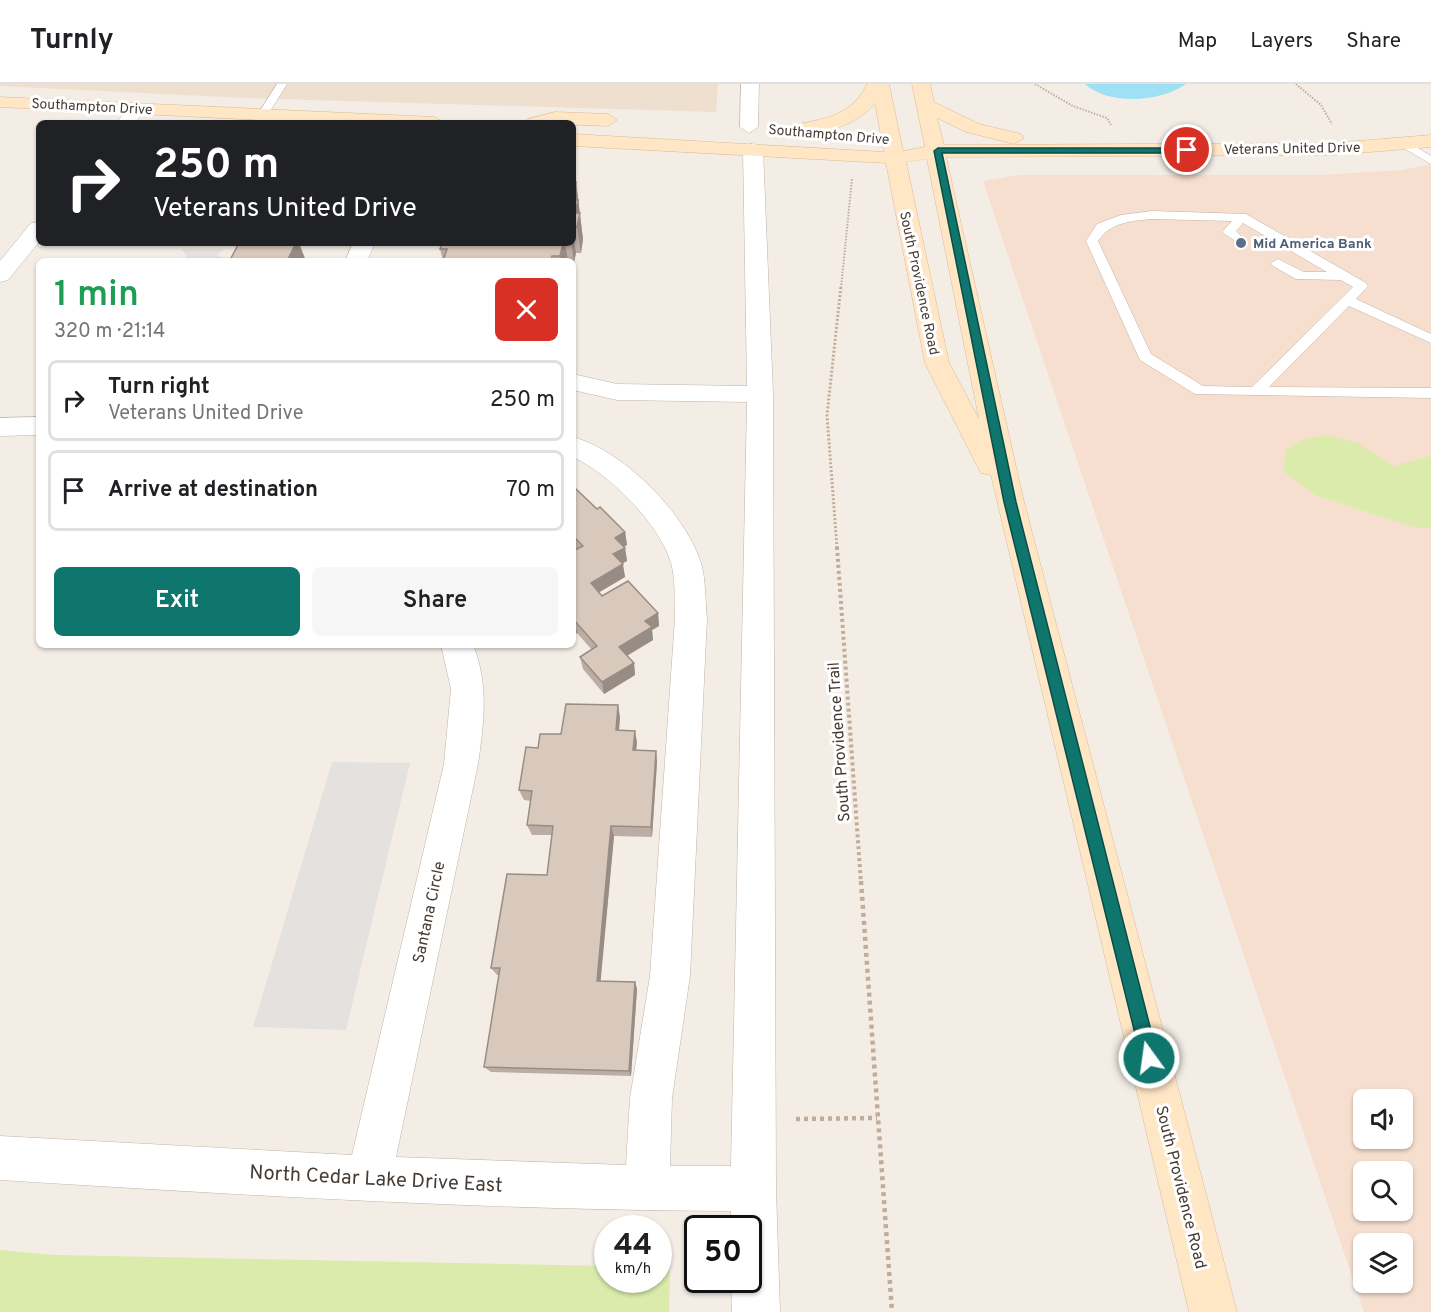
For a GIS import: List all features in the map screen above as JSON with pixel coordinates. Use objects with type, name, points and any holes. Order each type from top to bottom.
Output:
[{"type":"main road","points":[[791,131],[823,127],[862,109],[878,84]]},
{"type":"main road","name":"South Providence Road","points":[[878,84],[938,363],[1010,502]]},
{"type":"main road","name":"South Providence Road","points":[[921,84],[938,151],[1010,502],[1213,1312]]},
{"type":"main road","name":"Southampton Drive","points":[[0,102],[131,116],[263,114],[373,120]]},
{"type":"main road","points":[[926,105],[973,128],[1087,150]]},
{"type":"main road","points":[[547,120],[555,118],[629,121]]},
{"type":"main road","name":"Southampton Drive","points":[[725,126],[751,138],[791,131],[862,136],[892,148]]},
{"type":"main road","name":"Southampton Drive","points":[[576,140],[751,138],[938,151]]},
{"type":"main road","name":"Veterans United Drive","points":[[938,151],[1346,148],[1431,141]]},
{"type":"street","points":[[750,84],[760,394],[753,1119],[756,1312]]},
{"type":"street","points":[[0,275],[36,234]]},
{"type":"street","points":[[576,383],[617,392],[760,394]]},
{"type":"street","points":[[576,407],[590,405],[617,392]]},
{"type":"street","points":[[0,427],[36,426]]},
{"type":"street","points":[[576,448],[613,470],[645,502],[671,532],[686,563],[691,618],[671,964],[651,1098],[647,1189]]},
{"type":"street","name":"Santana Circle","points":[[369,1180],[461,764],[469,705],[467,677],[458,648]]},
{"type":"street","name":"North Cedar Lake Drive East","points":[[0,1158],[369,1180],[647,1189],[753,1189]]},
{"type":"lane","points":[[263,114],[282,84]]},
{"type":"lane","points":[[1404,144],[1431,161]]},
{"type":"lane","points":[[1256,391],[1361,286],[1242,217],[1152,215],[1121,219],[1101,227],[1092,242],[1145,357],[1200,391],[1431,393]]},
{"type":"lane","points":[[1237,238],[1228,232],[1242,217]]},
{"type":"lane","points":[[1278,262],[1301,276],[1344,276]]},
{"type":"lane","points":[[1347,300],[1431,339]]},
{"type":"path","points":[[1035,84],[1073,106],[1107,118],[1124,150]]},
{"type":"path","points":[[1296,84],[1321,105],[1346,148]]},
{"type":"path","name":"South Providence Trail","points":[[853,170],[827,415],[892,1312]]},
{"type":"path","points":[[753,1119],[877,1118]]},
{"type":"shaded area","points":[[0,84],[718,84],[716,112],[245,98],[0,86]]},
{"type":"shaded area","points":[[1431,164],[1431,1312],[1364,1312],[1358,1293],[1413,1293],[1413,1233],[1353,1233],[1353,1279],[983,181],[1018,175],[1320,175],[1402,170]]},
{"type":"shaded area","points":[[181,249],[224,249],[216,256],[229,258],[186,258],[187,256]]},
{"type":"shaded area","points":[[332,762],[410,763],[346,1030],[253,1027]]},
{"type":"green space","points":[[1325,435],[1358,443],[1393,466],[1431,456],[1431,528],[1417,528],[1317,496],[1283,471],[1286,450],[1299,441]]},
{"type":"green space","points":[[0,1250],[57,1255],[594,1266],[594,1293],[669,1293],[669,1312],[0,1312]]},
{"type":"water","points":[[1085,84],[1186,84],[1163,95],[1135,99],[1107,96]]},
{"type":"building","points":[[576,213],[580,213],[577,227]]},
{"type":"building","points":[[237,246],[294,246],[288,258],[231,258]]},
{"type":"building","points":[[441,246],[562,246],[560,256],[552,256],[552,258],[444,258],[447,249],[440,249]]},
{"type":"building","points":[[576,489],[597,509],[600,507],[625,532],[615,538],[625,548],[613,554],[623,564],[591,583],[602,596],[628,581],[658,613],[645,621],[652,627],[619,647],[634,663],[602,682],[580,657],[597,646],[576,622],[576,550],[583,546],[576,539]]},
{"type":"building","points":[[566,704],[618,705],[616,730],[635,731],[633,750],[656,751],[651,827],[611,826],[597,981],[635,982],[629,1071],[484,1067],[500,968],[491,968],[507,874],[547,875],[553,826],[527,825],[532,791],[519,790],[526,747],[538,748],[540,734],[561,734]]},
{"type":"place","name":"Mid America Bank","points":[[1241,243]]},
{"type":"route","points":[[1149,1058],[1010,502],[938,151],[1187,150]]}]
